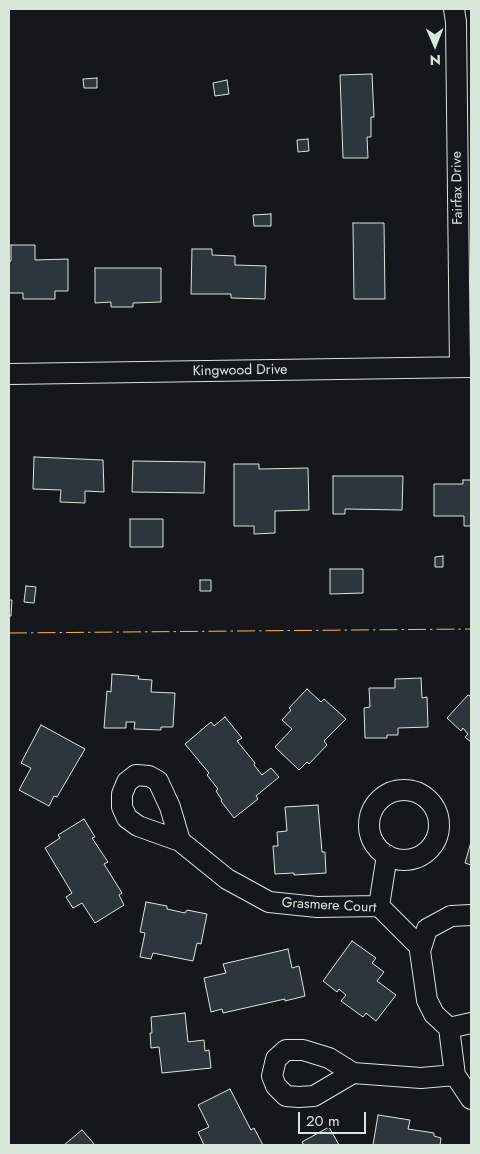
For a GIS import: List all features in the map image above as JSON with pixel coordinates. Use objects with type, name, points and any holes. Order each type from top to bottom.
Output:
[{"type":"street","name":"Fairfax Drive","points":[[454,9],[456,22],[466,367]]},
{"type":"street","name":"Kingwood Drive","points":[[9,374],[466,367]]},
{"type":"street","name":"Grasmere Court","points":[[180,841],[227,879],[269,902],[317,907],[379,906],[420,947]]},
{"type":"street","points":[[379,906],[387,855]]},
{"type":"street","points":[[471,915],[451,916],[427,929],[420,947],[427,1000],[434,1014],[449,1028],[455,1075],[471,1099]]},
{"type":"street","points":[[449,1028],[471,1023]]},
{"type":"street","points":[[353,1073],[421,1078],[455,1075]]},
{"type":"building","points":[[372,74],[374,117],[371,117],[371,137],[367,137],[368,158],[343,158],[340,75]]},
{"type":"building","points":[[97,78],[97,88],[84,88],[83,79]]},
{"type":"building","points":[[227,80],[229,94],[215,96],[213,83]]},
{"type":"building","points":[[308,139],[309,151],[298,152],[297,140]]},
{"type":"building","points":[[271,214],[271,226],[254,226],[253,215]]},
{"type":"building","points":[[353,223],[384,223],[385,299],[354,299]]},
{"type":"building","points":[[11,245],[35,245],[35,260],[68,259],[68,291],[55,291],[55,299],[23,299],[23,293],[9,293]]},
{"type":"building","points":[[192,249],[212,249],[212,255],[235,256],[235,265],[266,266],[265,299],[231,298],[231,294],[191,294]]},
{"type":"building","points":[[95,268],[161,268],[161,302],[133,303],[133,307],[111,307],[111,302],[95,303]]},
{"type":"building","points":[[34,457],[103,460],[104,492],[85,491],[85,503],[60,502],[61,490],[33,489]]},
{"type":"building","points":[[133,461],[205,462],[204,493],[132,492]]},
{"type":"building","points":[[234,464],[259,464],[259,469],[308,468],[309,510],[275,511],[275,533],[254,534],[254,526],[234,526]]},
{"type":"building","points":[[333,476],[403,476],[402,510],[345,509],[345,514],[333,514]]},
{"type":"building","points":[[463,480],[471,480],[471,526],[464,526],[464,516],[434,516],[434,484],[463,484]]},
{"type":"building","points":[[130,519],[163,519],[163,547],[130,547]]},
{"type":"building","points":[[443,556],[443,567],[435,567],[435,557]]},
{"type":"building","points":[[330,569],[363,569],[363,593],[330,594]]},
{"type":"building","points":[[200,580],[211,580],[211,591],[200,591]]},
{"type":"building","points":[[26,586],[36,587],[34,603],[24,602]]},
{"type":"building","points":[[9,600],[12,600],[11,616],[9,616]]},
{"type":"building","points":[[112,674],[139,676],[138,679],[152,680],[151,692],[175,693],[173,727],[161,727],[161,730],[134,729],[135,722],[126,722],[126,728],[104,728],[107,691],[111,692]]},
{"type":"building","points":[[421,678],[422,698],[427,697],[428,727],[398,728],[398,735],[387,735],[387,738],[365,738],[364,708],[370,707],[369,688],[395,688],[395,679]]},
{"type":"building","points":[[307,689],[321,702],[324,699],[346,719],[324,741],[327,745],[309,764],[307,762],[299,770],[275,747],[292,729],[282,720],[291,710],[289,708]]},
{"type":"building","points":[[471,694],[471,742],[465,737],[468,734],[463,728],[461,731],[447,718]]},
{"type":"building","points":[[225,717],[242,738],[237,741],[262,775],[271,768],[279,777],[256,796],[258,799],[234,818],[221,801],[216,791],[218,789],[207,775],[209,773],[185,744],[211,722],[214,726]]},
{"type":"building","points":[[41,725],[85,749],[57,797],[54,796],[49,806],[19,790],[31,768],[21,763]]},
{"type":"building","points":[[318,805],[322,852],[325,852],[326,873],[275,874],[273,846],[278,846],[277,832],[287,831],[285,807]]},
{"type":"building","points":[[84,819],[95,837],[92,838],[108,862],[104,864],[122,893],[119,895],[124,905],[95,923],[82,903],[73,908],[66,897],[72,893],[45,848],[60,838],[58,835]]},
{"type":"building","points":[[471,842],[471,865],[465,863]]},
{"type":"building","points":[[146,902],[167,906],[167,909],[185,913],[187,910],[207,914],[201,944],[197,943],[193,961],[153,953],[151,959],[140,957],[145,933],[140,932]]},
{"type":"building","points":[[352,941],[376,958],[372,963],[384,972],[377,981],[396,995],[376,1021],[366,1013],[363,1017],[341,1001],[346,995],[339,989],[337,992],[323,981]]},
{"type":"building","points":[[288,949],[292,968],[299,966],[305,996],[223,1013],[222,1009],[211,1012],[204,978],[226,973],[223,964]]},
{"type":"building","points":[[185,1013],[188,1042],[204,1040],[205,1051],[209,1050],[211,1068],[162,1073],[159,1047],[151,1048],[151,1017]]},
{"type":"building","points":[[230,1089],[251,1130],[254,1128],[263,1145],[204,1145],[198,1132],[209,1127],[198,1105]]},
{"type":"building","points":[[378,1115],[410,1120],[408,1129],[434,1133],[434,1136],[441,1138],[440,1145],[373,1145]]},
{"type":"building","points":[[329,1127],[339,1145],[304,1145],[302,1142]]},
{"type":"building","points":[[82,1130],[95,1145],[64,1145]]},
{"type":"power","points":[[9,633],[471,629]]}]
